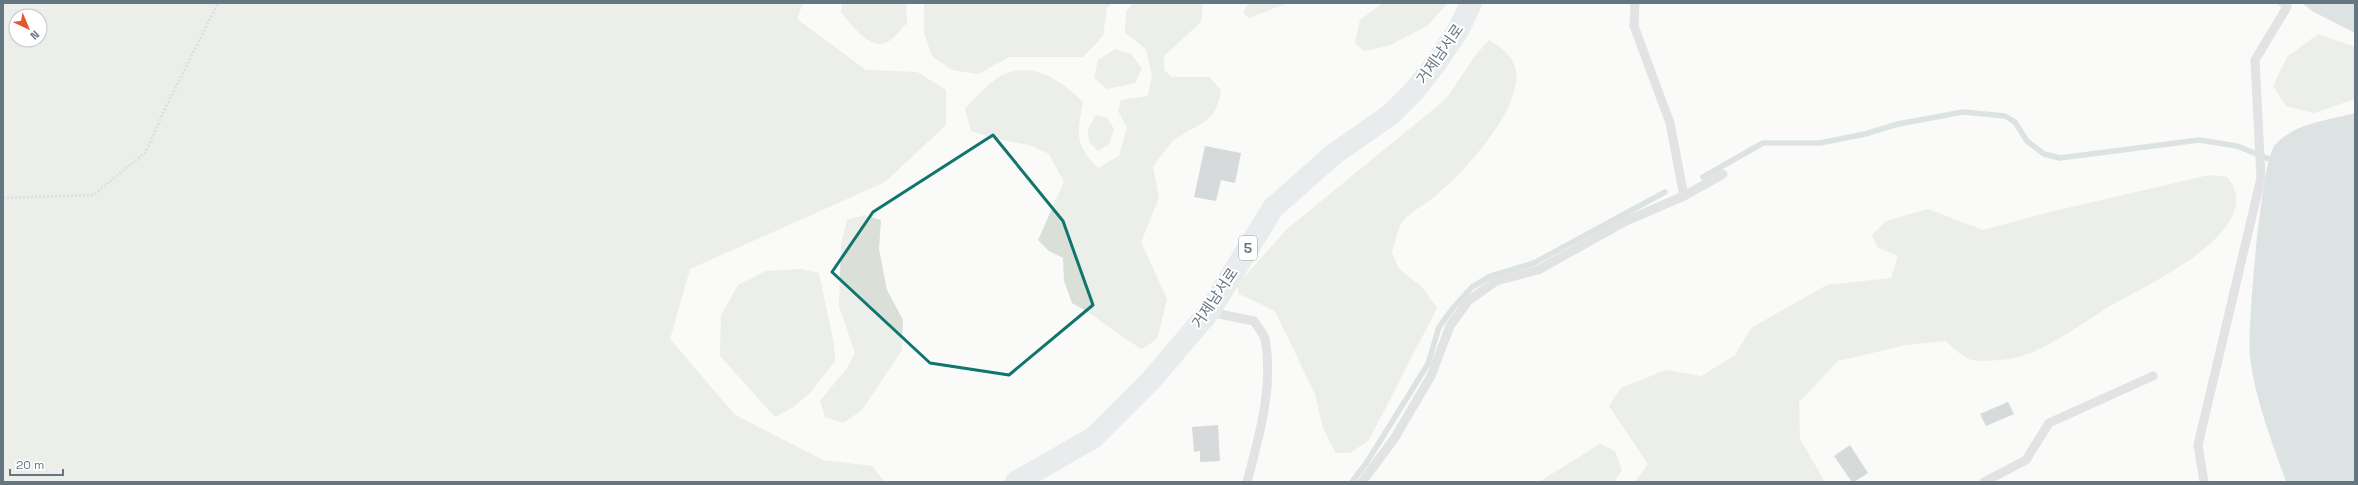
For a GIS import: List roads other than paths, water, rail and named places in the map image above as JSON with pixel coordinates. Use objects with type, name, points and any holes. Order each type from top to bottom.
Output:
[{"type":"main road","name":"거제남서로","points":[[1016,482],[1093,438],[1153,378],[1209,312],[1273,208],[1334,154],[1390,115],[1415,90],[1436,64],[1460,29],[1470,3]]},
{"type":"lane","points":[[1635,3],[1634,26],[1670,123],[1684,196]]},
{"type":"lane","points":[[2204,482],[2198,445],[2261,178],[2255,60],[2287,7],[2282,3]]},
{"type":"lane","points":[[1362,482],[1394,439],[1431,376],[1450,326],[1468,301],[1496,281],[1538,270],[1626,221],[1684,196],[1723,174]]},
{"type":"lane","points":[[1209,312],[1254,321],[1265,338],[1267,374],[1265,401],[1258,440],[1247,482]]},
{"type":"lane","points":[[1984,482],[2026,460],[2050,423],[2153,376]]},
{"type":"waterway","points":[[1703,177],[1763,143],[1820,143],[1865,134],[1898,124],[1963,112],[2005,116],[2015,122],[2027,141],[2044,154],[2060,158],[2199,140],[2237,146],[2269,159]]},
{"type":"waterway","points":[[1352,482],[1367,462],[1428,364],[1439,327],[1453,308],[1472,287],[1491,276],[1534,263],[1665,192]]}]
